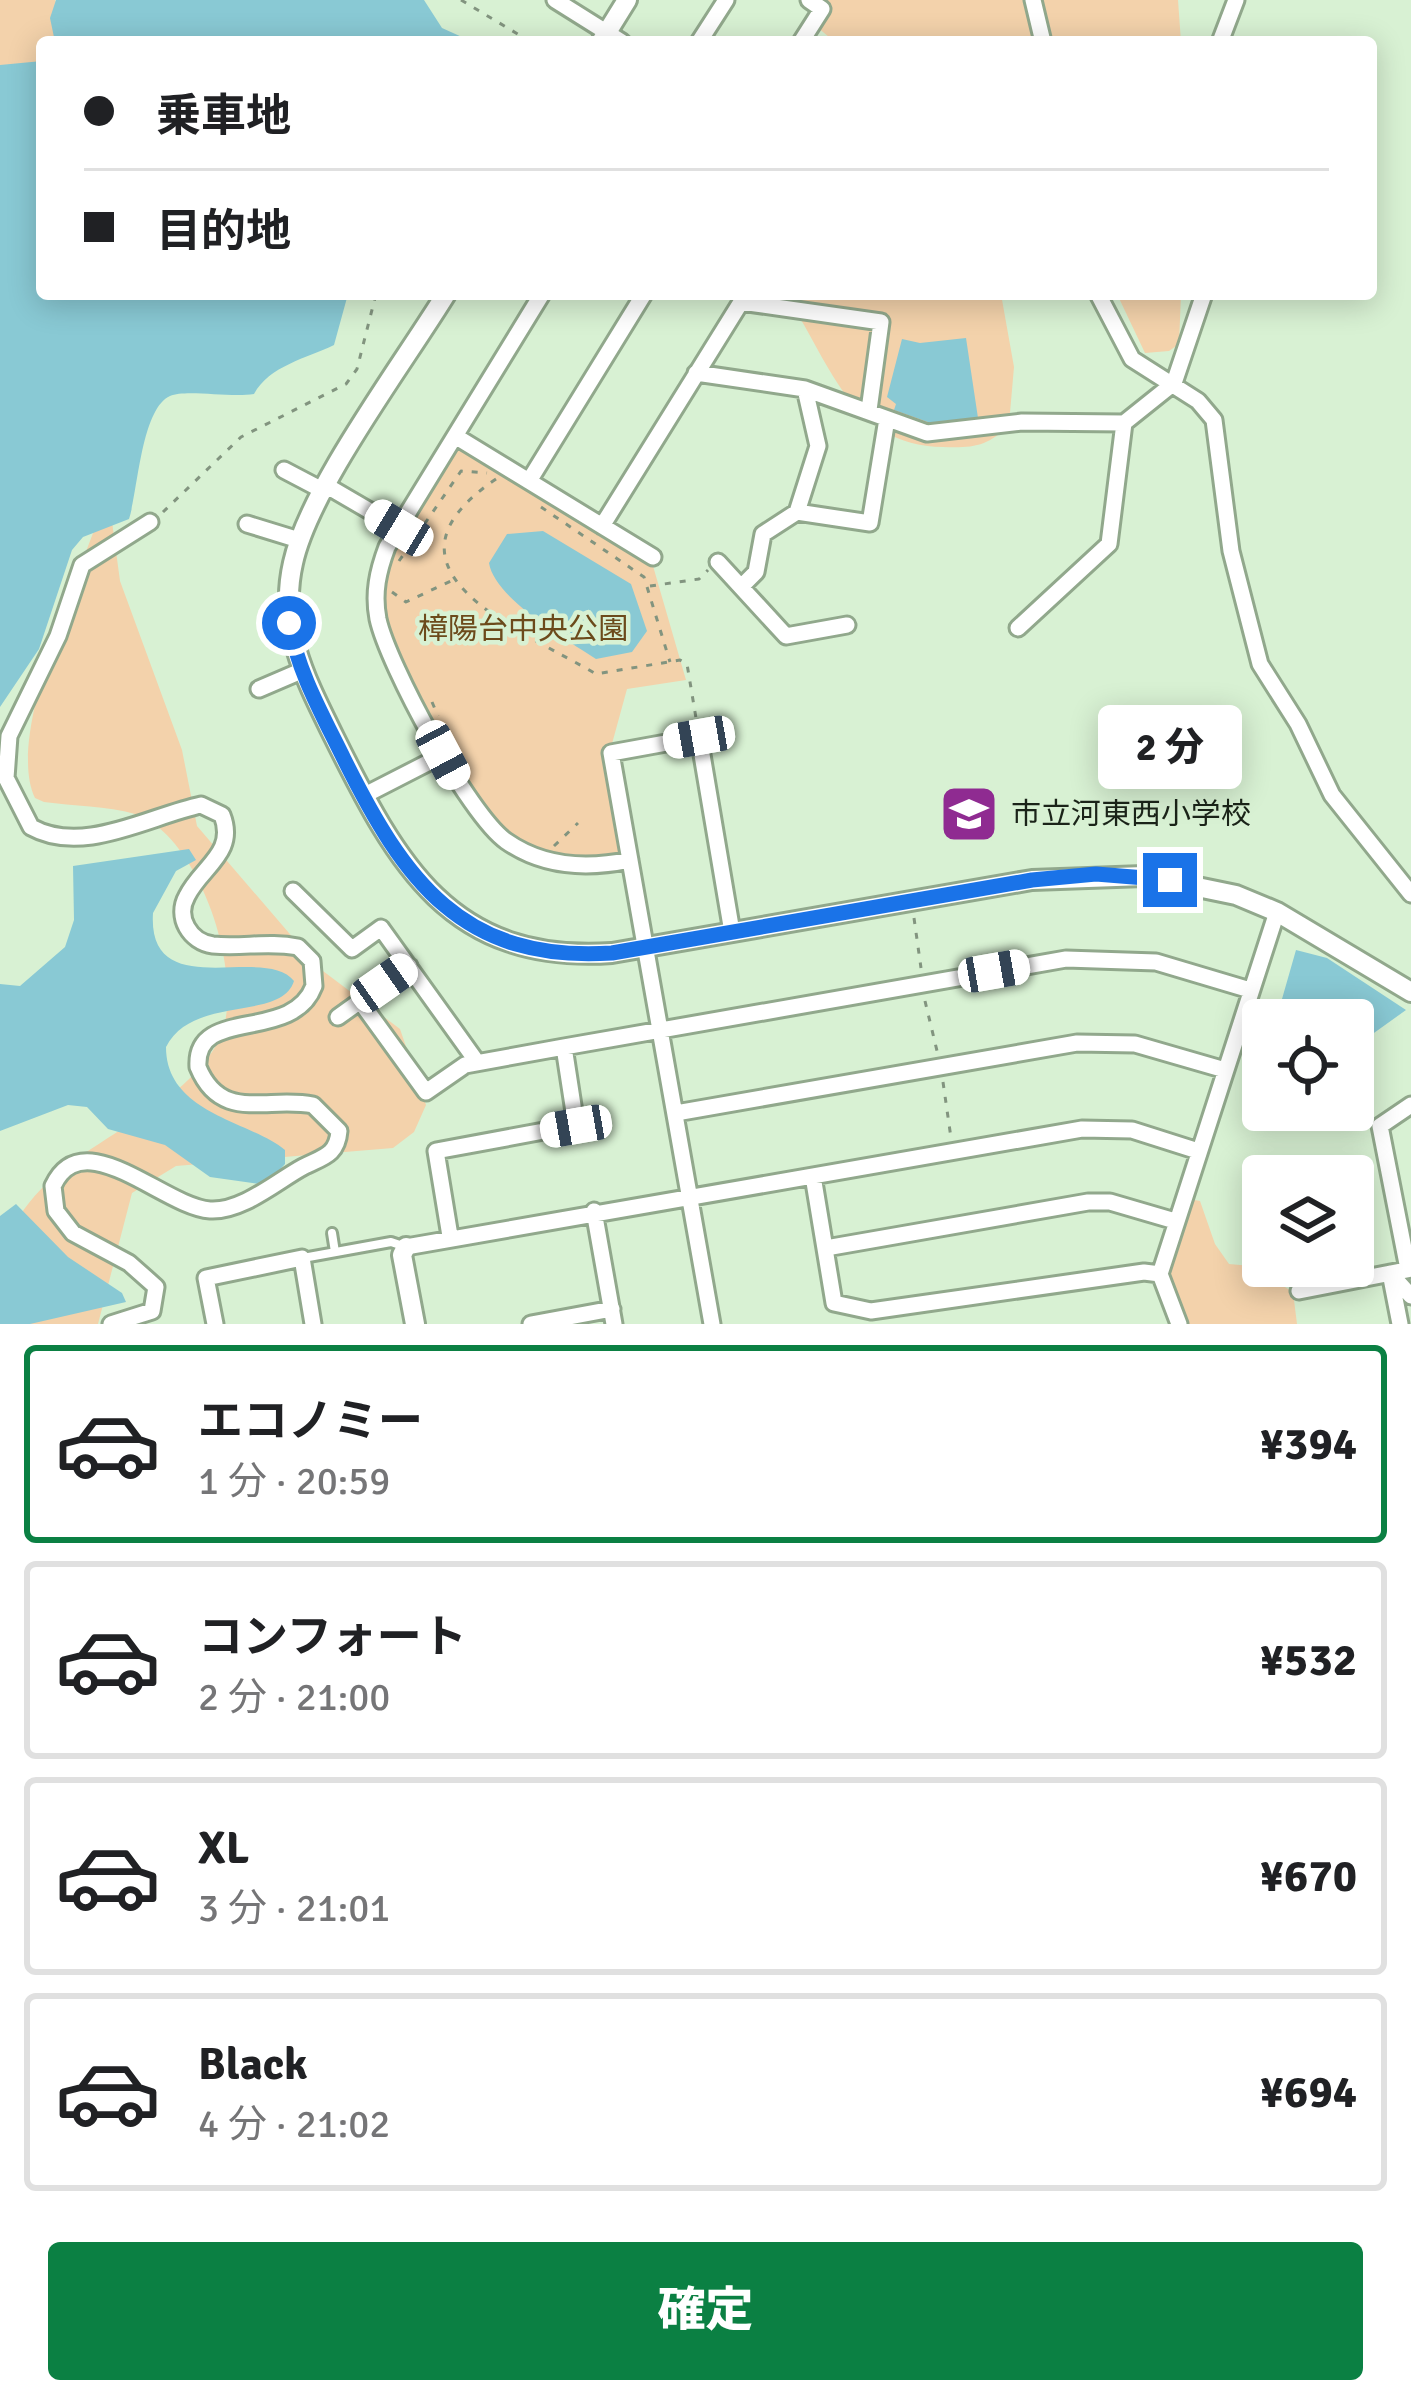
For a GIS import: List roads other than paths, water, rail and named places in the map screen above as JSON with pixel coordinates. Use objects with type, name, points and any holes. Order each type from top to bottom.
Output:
[{"type":"street","points":[[555,0],[606,36]]},
{"type":"street","points":[[611,36],[627,0]]},
{"type":"street","points":[[703,36],[726,0]]},
{"type":"street","points":[[1033,0],[1042,36]]},
{"type":"street","points":[[1222,36],[1236,0]]},
{"type":"street","points":[[804,36],[819,3]]},
{"type":"street","points":[[442,300],[299,540],[289,623],[301,671],[363,796],[411,876],[462,920],[495,937],[552,953],[646,948],[1096,874],[1196,884],[1277,912],[1411,992]]},
{"type":"street","points":[[538,300],[399,528],[376,582],[379,624],[466,798],[506,841],[536,857],[572,865],[630,860]]},
{"type":"street","points":[[528,489],[640,300]]},
{"type":"street","points":[[602,526],[742,300]]},
{"type":"street","points":[[754,300],[881,322],[869,410]]},
{"type":"street","points":[[1101,300],[1132,359],[1174,383],[1214,420],[1231,551],[1260,664],[1298,724],[1332,795],[1411,894]]},
{"type":"street","points":[[696,373],[805,389],[943,434],[1022,422],[1124,423],[1174,383],[1202,300]]},
{"type":"street","points":[[741,587],[756,572],[764,534],[797,512],[818,446],[805,389]]},
{"type":"street","points":[[797,512],[870,523],[887,419]]},
{"type":"street","points":[[1018,628],[1109,544],[1124,423]]},
{"type":"street","points":[[455,436],[528,489],[653,557]]},
{"type":"street","points":[[284,470],[399,528]]},
{"type":"street","points":[[111,1324],[152,1311],[156,1287],[62,1221],[53,1186],[64,1168],[80,1161],[107,1164],[193,1206],[220,1209],[327,1157],[339,1131],[313,1105],[243,1106],[227,1101],[209,1086],[198,1066],[199,1048],[210,1036],[292,1015],[314,986],[312,961],[298,947],[211,945],[185,926],[188,892],[224,844],[222,815],[201,806],[137,827],[53,835],[31,827],[9,789],[9,736],[58,636],[82,565],[150,522]]},
{"type":"street","points":[[247,524],[299,540]]},
{"type":"street","points":[[718,562],[786,636],[848,625]]},
{"type":"street","points":[[259,689],[301,671]]},
{"type":"street","points":[[712,1324],[611,753],[699,737],[732,932]]},
{"type":"street","points":[[363,796],[443,755]]},
{"type":"street","points":[[293,891],[352,949],[381,928],[477,1062]]},
{"type":"street","points":[[1179,1324],[1160,1274],[1277,912]]},
{"type":"street","points":[[360,1000],[426,1092],[477,1062],[1066,959],[1156,962],[1250,990]]},
{"type":"street","points":[[338,1017],[409,966]]},
{"type":"street","points":[[676,1113],[940,1066],[1109,1042],[1161,1049],[1225,1070]]},
{"type":"street","points":[[450,1236],[436,1151],[576,1126],[564,1047]]},
{"type":"street","points":[[1299,1291],[1410,1269],[1380,1126],[1411,1105]]},
{"type":"street","points":[[415,1324],[402,1255],[406,1247],[450,1236],[1108,1128],[1198,1151]]},
{"type":"street","points":[[813,1176],[834,1303],[872,1311],[1144,1272],[1160,1274]]},
{"type":"street","points":[[826,1248],[1088,1202],[1110,1202],[1175,1220]]},
{"type":"street","points":[[531,1324],[613,1317],[594,1211]]},
{"type":"street","points":[[215,1324],[206,1278],[302,1258],[313,1324]]},
{"type":"street","points":[[1390,1273],[1411,1296]]},
{"type":"street","points":[[1390,1273],[1400,1324]]},
{"type":"lane","points":[[332,1233],[335,1252]]},
{"type":"lane","points":[[302,1258],[391,1242],[406,1247]]},
{"type":"water","points":[[56,0],[424,0],[442,28],[460,36],[54,36],[50,18]]},
{"type":"water","points":[[36,62],[36,300],[346,300],[334,345],[269,376],[254,394],[177,394],[160,404],[147,434],[129,519],[83,537],[72,550],[39,649],[0,707],[0,65]]},
{"type":"water","points":[[966,338],[978,418],[939,426],[894,410],[896,404],[887,397],[902,339],[920,343]]},
{"type":"water","points":[[543,531],[631,584],[647,631],[632,652],[596,659],[534,617],[494,577],[489,563],[507,534]]},
{"type":"water","points":[[189,849],[196,860],[176,871],[153,913],[156,941],[168,958],[210,968],[259,967],[279,971],[294,981],[272,1001],[196,1020],[166,1047],[170,1069],[195,1101],[285,1150],[285,1164],[266,1185],[210,1177],[165,1145],[108,1129],[87,1107],[68,1105],[0,1131],[0,984],[20,986],[65,947],[74,920],[73,866]]},
{"type":"water","points":[[1296,950],[1327,958],[1406,1010],[1374,1033],[1374,999],[1282,999]]},
{"type":"water","points":[[16,1204],[68,1257],[122,1293],[126,1302],[30,1324],[0,1324],[0,1216]]},
{"type":"place","name":"市立河東西小学校","points":[[969,814]]},
{"type":"park label","name":"樟陽台中央公園","points":[[523,629]]}]
